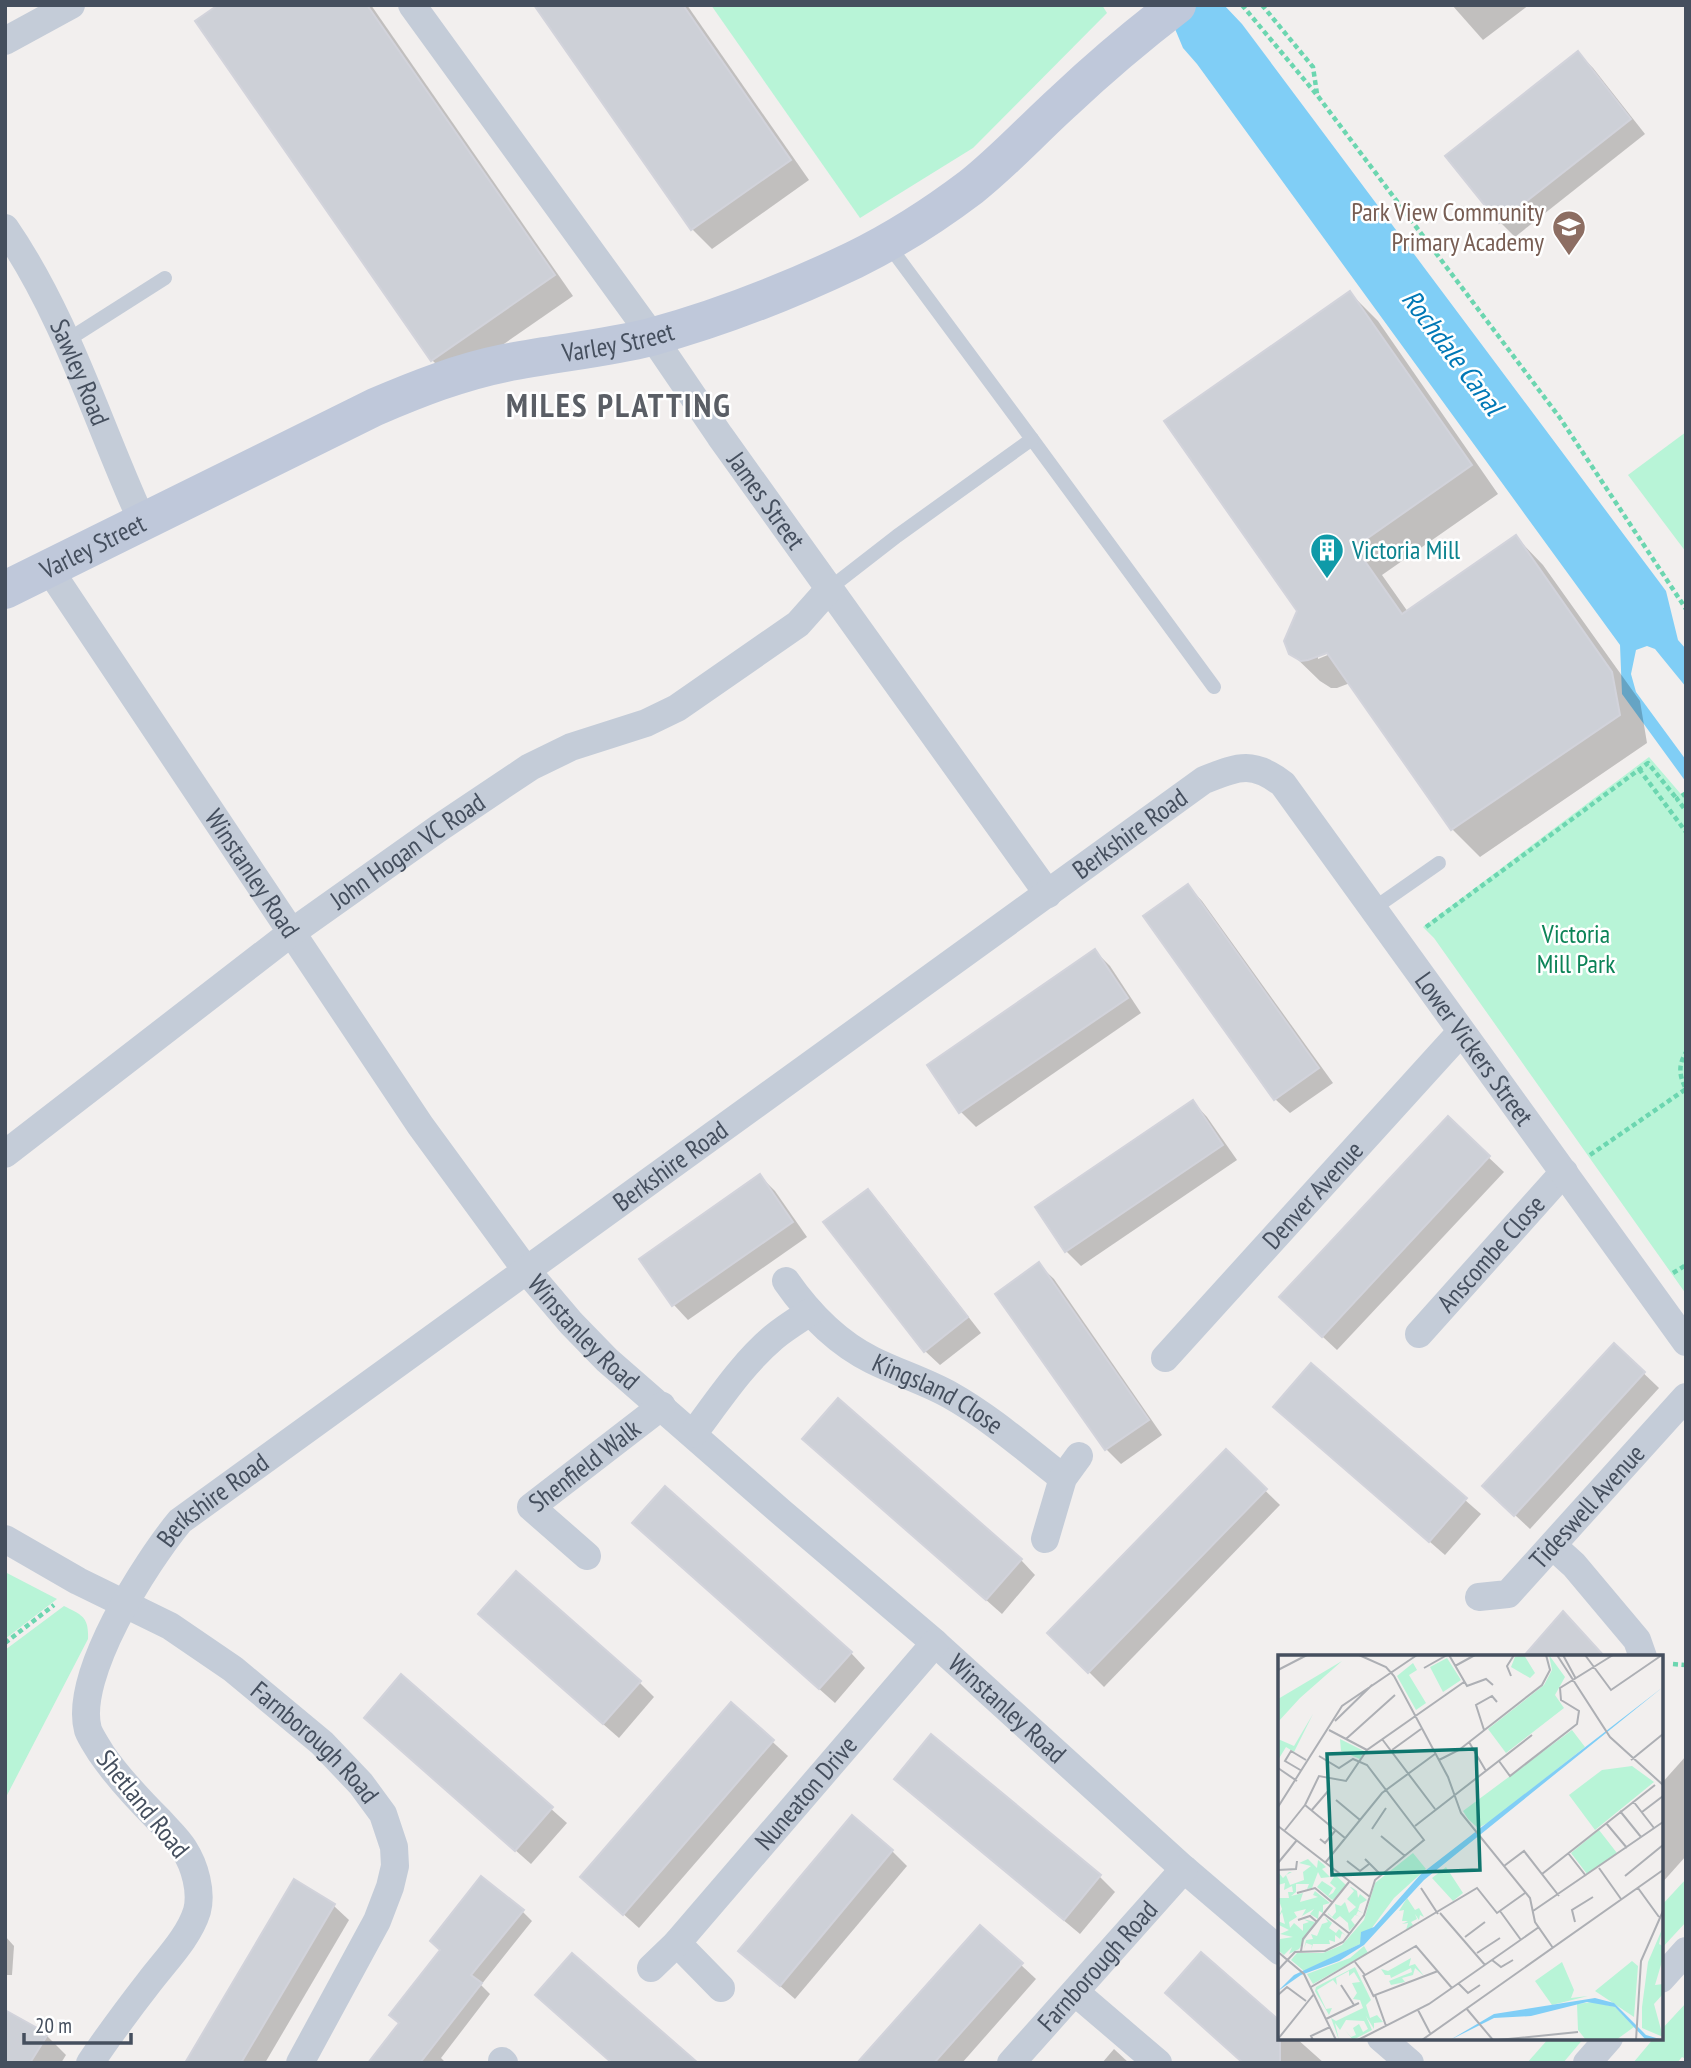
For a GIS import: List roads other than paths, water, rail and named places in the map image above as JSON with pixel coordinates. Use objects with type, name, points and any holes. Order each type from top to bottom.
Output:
[{"type":"street","points":[[5,41],[71,5]]},
{"type":"street","name":"James Street","points":[[412,5],[652,336],[720,436],[1048,894]]},
{"type":"street","name":"Varley Street","points":[[5,590],[412,391],[504,363],[620,344],[721,315],[821,275],[886,243],[929,217],[991,170],[1065,100],[1163,16]]},
{"type":"street","name":"Sawley Road","points":[[7,235],[46,298],[143,523]]},
{"type":"street","name":"Winstanley Road","points":[[49,569],[420,1125],[526,1270],[593,1346],[780,1512],[935,1643],[1184,1870],[1278,1949]]},
{"type":"street","name":"John Hogan VC Road","points":[[5,1154],[291,933],[439,828],[530,767],[571,747],[646,723],[677,708],[798,624],[830,588]]},
{"type":"street","name":"Berkshire Road","points":[[126,1604],[167,1536],[180,1521],[1204,780],[1231,770],[1250,768]]},
{"type":"street","name":"Lower Vickers Street","points":[[1250,768],[1269,774],[1283,784],[1686,1342]]},
{"type":"street","name":"Denver Avenue","points":[[1165,1358],[1461,1032]]},
{"type":"street","name":"Anscombe Close","points":[[1419,1334],[1564,1172]]},
{"type":"street","name":"Kingsland Close","points":[[786,1280],[810,1312],[831,1333],[853,1349],[950,1395],[1071,1467],[1045,1539]]},
{"type":"street","points":[[693,1434],[758,1352],[775,1336],[810,1312]]},
{"type":"street","name":"Tideswell Avenue","points":[[1479,1597],[1508,1594],[1686,1397]]},
{"type":"street","name":"Shenfield Walk","points":[[587,1556],[531,1507],[662,1406]]},
{"type":"street","name":"Farnborough Road","points":[[5,1539],[78,1581],[170,1626],[233,1669],[300,1723],[361,1784],[383,1814],[394,1847],[395,1866],[390,1887],[367,1939],[300,2063]]},
{"type":"street","points":[[1553,1546],[1574,1565],[1637,1640],[1642,1655]]},
{"type":"street","name":"Shetland Road","points":[[90,2063],[187,1931],[197,1911],[199,1897],[191,1863],[184,1848],[121,1780],[89,1731],[86,1712],[94,1668],[126,1604]]},
{"type":"street","name":"Nuneaton Drive","points":[[651,1968],[677,1943],[935,1643]]},
{"type":"street","name":"Farnborough Road","points":[[1011,2063],[1184,1870]]},
{"type":"street","points":[[677,1943],[721,1988]]},
{"type":"street","points":[[1663,1977],[1686,1951]]},
{"type":"street","points":[[1075,1992],[1158,2063]]},
{"type":"street","points":[[1383,2040],[1410,2063]]},
{"type":"street","points":[[1587,2063],[1607,2040]]},
{"type":"lane","points":[[886,243],[1214,687]]},
{"type":"lane","points":[[66,341],[165,278]]},
{"type":"lane","points":[[830,588],[907,528],[1032,439]]},
{"type":"lane","points":[[1373,909],[1439,863]]},
{"type":"water","name":"Rochdale Canal","points":[[1165,5],[1224,5],[1242,24],[1666,591],[1678,640],[1686,649],[1686,687],[1655,649],[1647,646],[1636,650],[1631,674],[1636,692],[1686,760],[1686,782],[1622,694],[1620,645],[1183,48]]},
{"type":"place","name":"Park View Community Primary Academy","points":[[1569,257]]},
{"type":"place","name":"Victoria Mill","points":[[1327,580]]},
{"type":"district","name":"MILES PLATTING","points":[[619,405]]},
{"type":"park label","name":"Victoria Mill Park","points":[[1576,948]]}]
